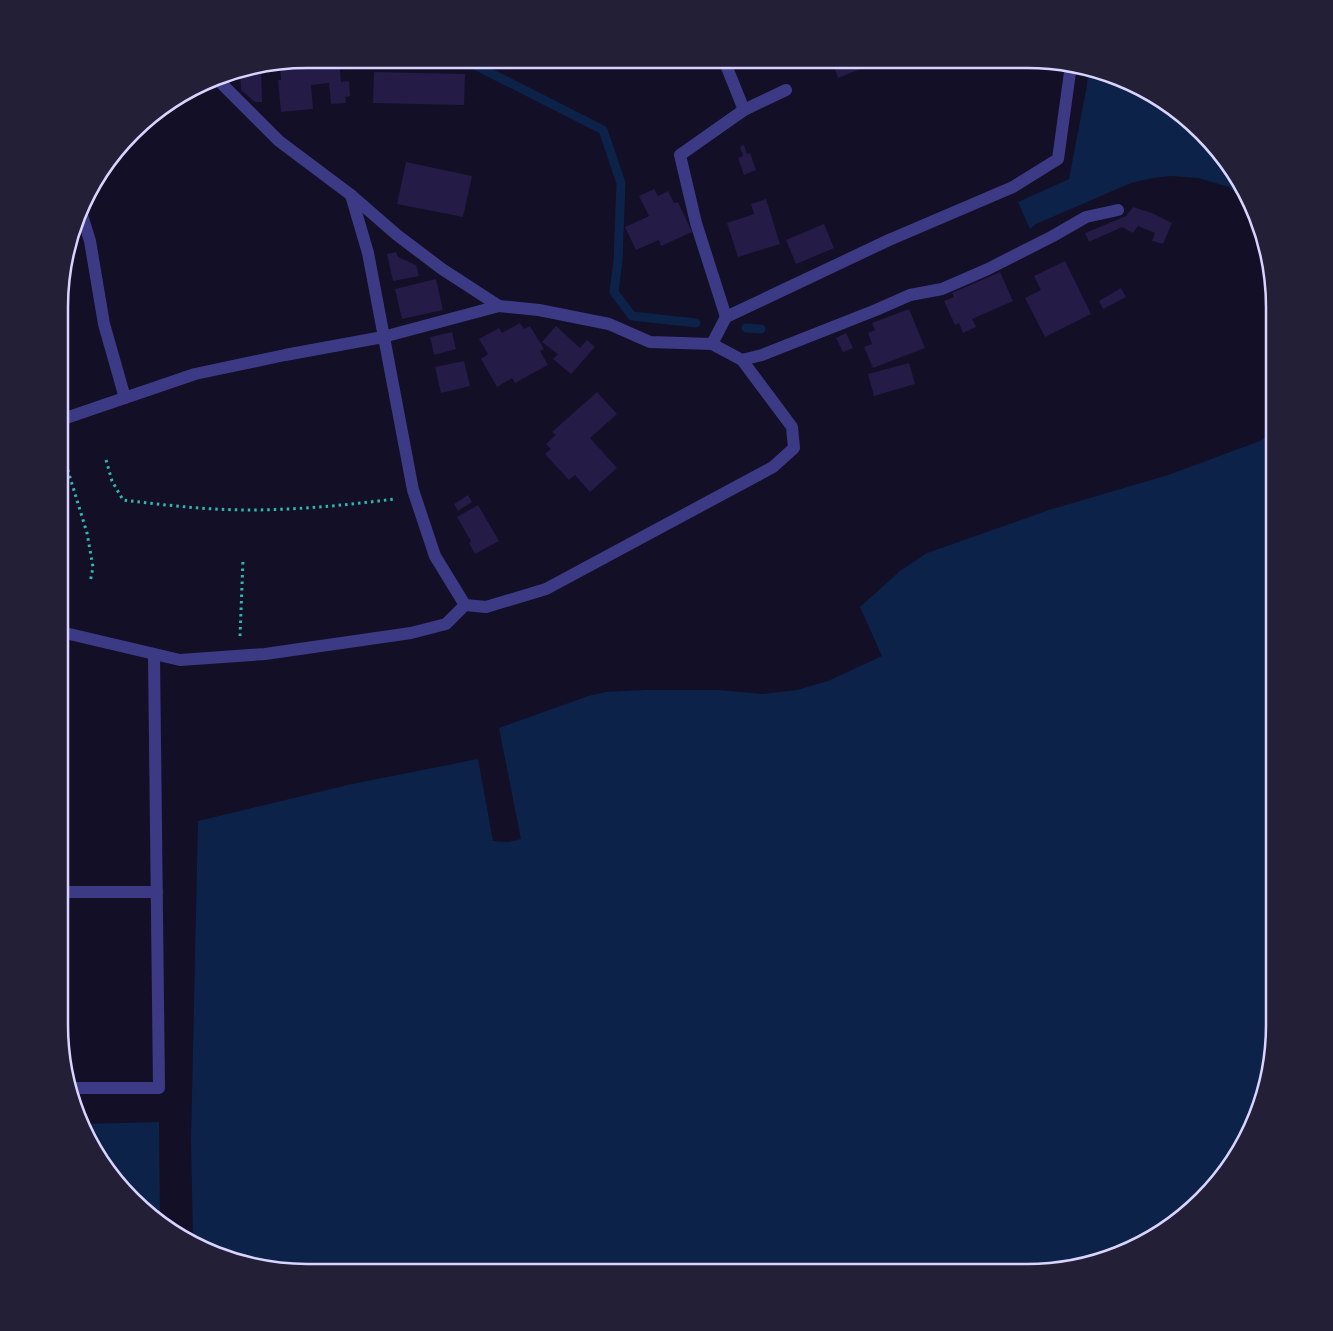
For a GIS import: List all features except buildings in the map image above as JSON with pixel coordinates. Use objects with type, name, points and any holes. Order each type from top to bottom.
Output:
[{"type":"street","points":[[727,68],[744,110]]},
{"type":"street","points":[[712,344],[726,316],[889,240],[1013,187],[1058,159],[1070,72]]},
{"type":"street","points":[[221,83],[279,141],[351,195],[397,235],[499,306]]},
{"type":"street","points":[[726,316],[696,223],[680,155],[744,110],[786,90]]},
{"type":"street","points":[[351,195],[368,253],[415,496],[436,556],[465,605]]},
{"type":"street","points":[[742,360],[770,352],[910,295],[942,288],[988,269],[1086,217],[1118,210]]},
{"type":"street","points":[[84,221],[90,240],[104,324],[125,398]]},
{"type":"street","points":[[68,417],[195,374],[383,337],[499,306],[539,310],[609,324],[650,342],[712,344],[742,360],[792,427],[794,448],[774,467],[546,590],[486,607],[465,605]]},
{"type":"street","points":[[68,634],[180,660],[239,656],[411,633],[446,624],[465,605]]},
{"type":"street","points":[[77,1088],[159,1088],[154,655]]},
{"type":"street","points":[[68,892],[157,892]]},
{"type":"path","points":[[106,460],[112,481],[123,500],[161,505],[248,510],[338,507],[415,496]]},
{"type":"path","points":[[68,471],[87,533],[93,567],[90,582]]},
{"type":"path","points":[[239,656],[243,560]]},
{"type":"water","points":[[1088,76],[1103,80],[1132,92],[1172,117],[1206,149],[1237,194],[1229,187],[1198,178],[1171,176],[1152,178],[1131,183],[1036,224],[1030,229],[1018,202],[1069,179]]},
{"type":"water","points":[[1266,437],[1265,1040],[1261,1071],[1253,1101],[1241,1130],[1216,1170],[1172,1214],[1132,1239],[1103,1251],[1073,1259],[1026,1264],[307,1264],[260,1259],[230,1251],[193,1234],[191,1139],[198,821],[352,784],[478,759],[493,841],[508,842],[521,839],[499,728],[588,696],[606,692],[718,690],[763,694],[797,690],[828,681],[882,656],[860,607],[900,571],[927,553],[1049,510],[1168,475],[1260,441]]},
{"type":"water","points":[[159,1122],[160,1213],[117,1170],[89,1124]]},
{"type":"waterway","points":[[481,68],[603,130],[621,183],[618,260],[614,292],[632,316],[696,323]]},
{"type":"waterway","points":[[746,328],[761,329]]}]
